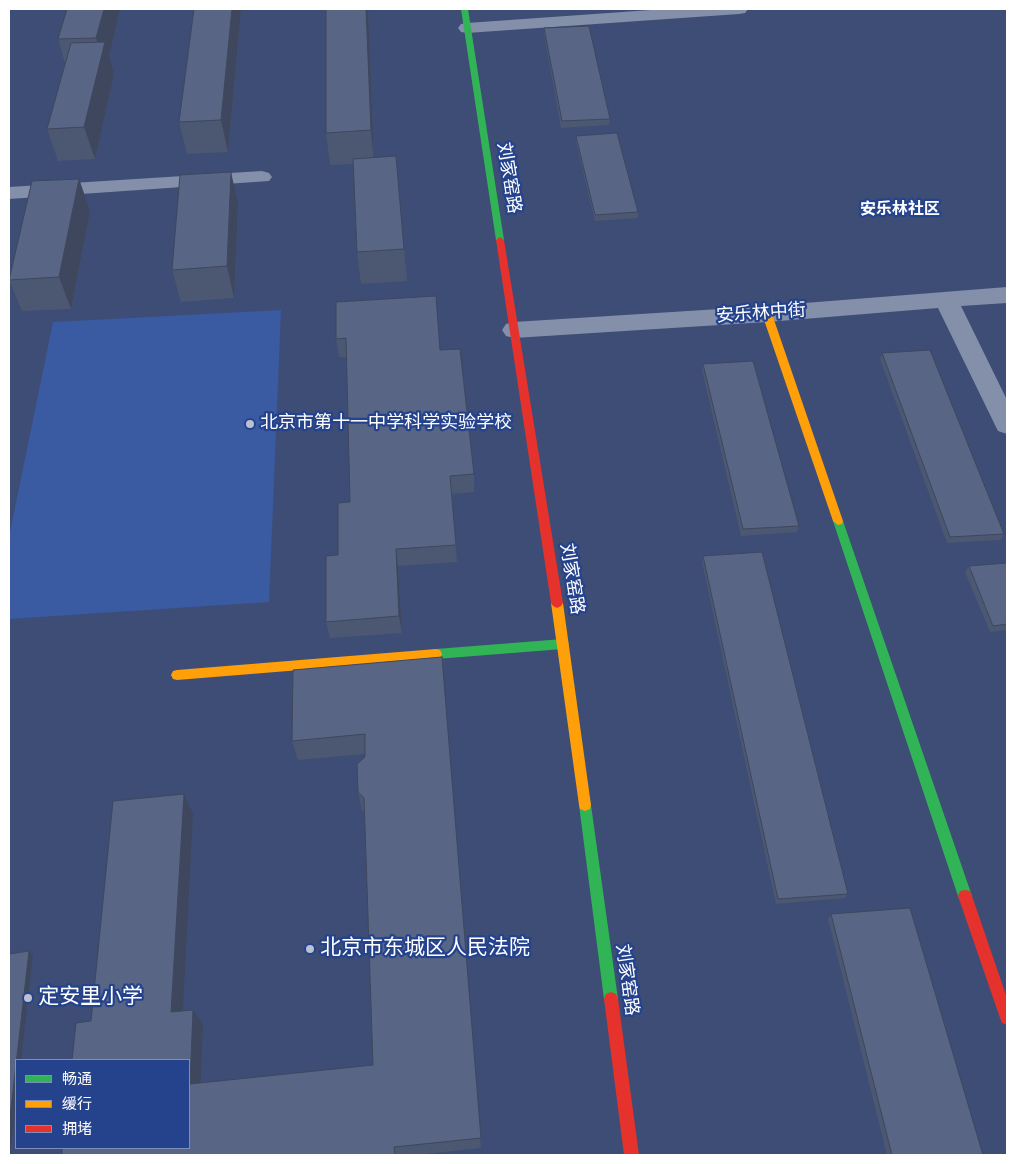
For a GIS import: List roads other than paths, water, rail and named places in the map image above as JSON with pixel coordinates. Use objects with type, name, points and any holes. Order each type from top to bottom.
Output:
[{"type":"street","name":"刘家窑路","points":[[464,9],[563,644],[632,1155]]},
{"type":"street","points":[[467,28],[739,9]]},
{"type":"street","points":[[9,193],[262,177]]},
{"type":"street","name":"安乐林中街","points":[[514,330],[767,314],[1007,295]]},
{"type":"street","points":[[946,300],[1007,425]]},
{"type":"street","points":[[767,314],[1007,1018]]},
{"type":"street","points":[[177,675],[563,644]]},
{"type":"place","name":"北京市第十一中学科学实验学校","points":[[250,424]]},
{"type":"place","name":"北京市东城区人民法院","points":[[310,949]]},
{"type":"place","name":"定安里小学","points":[[28,998]]},
{"type":"district","name":"安乐林社区","points":[[900,210]]}]
